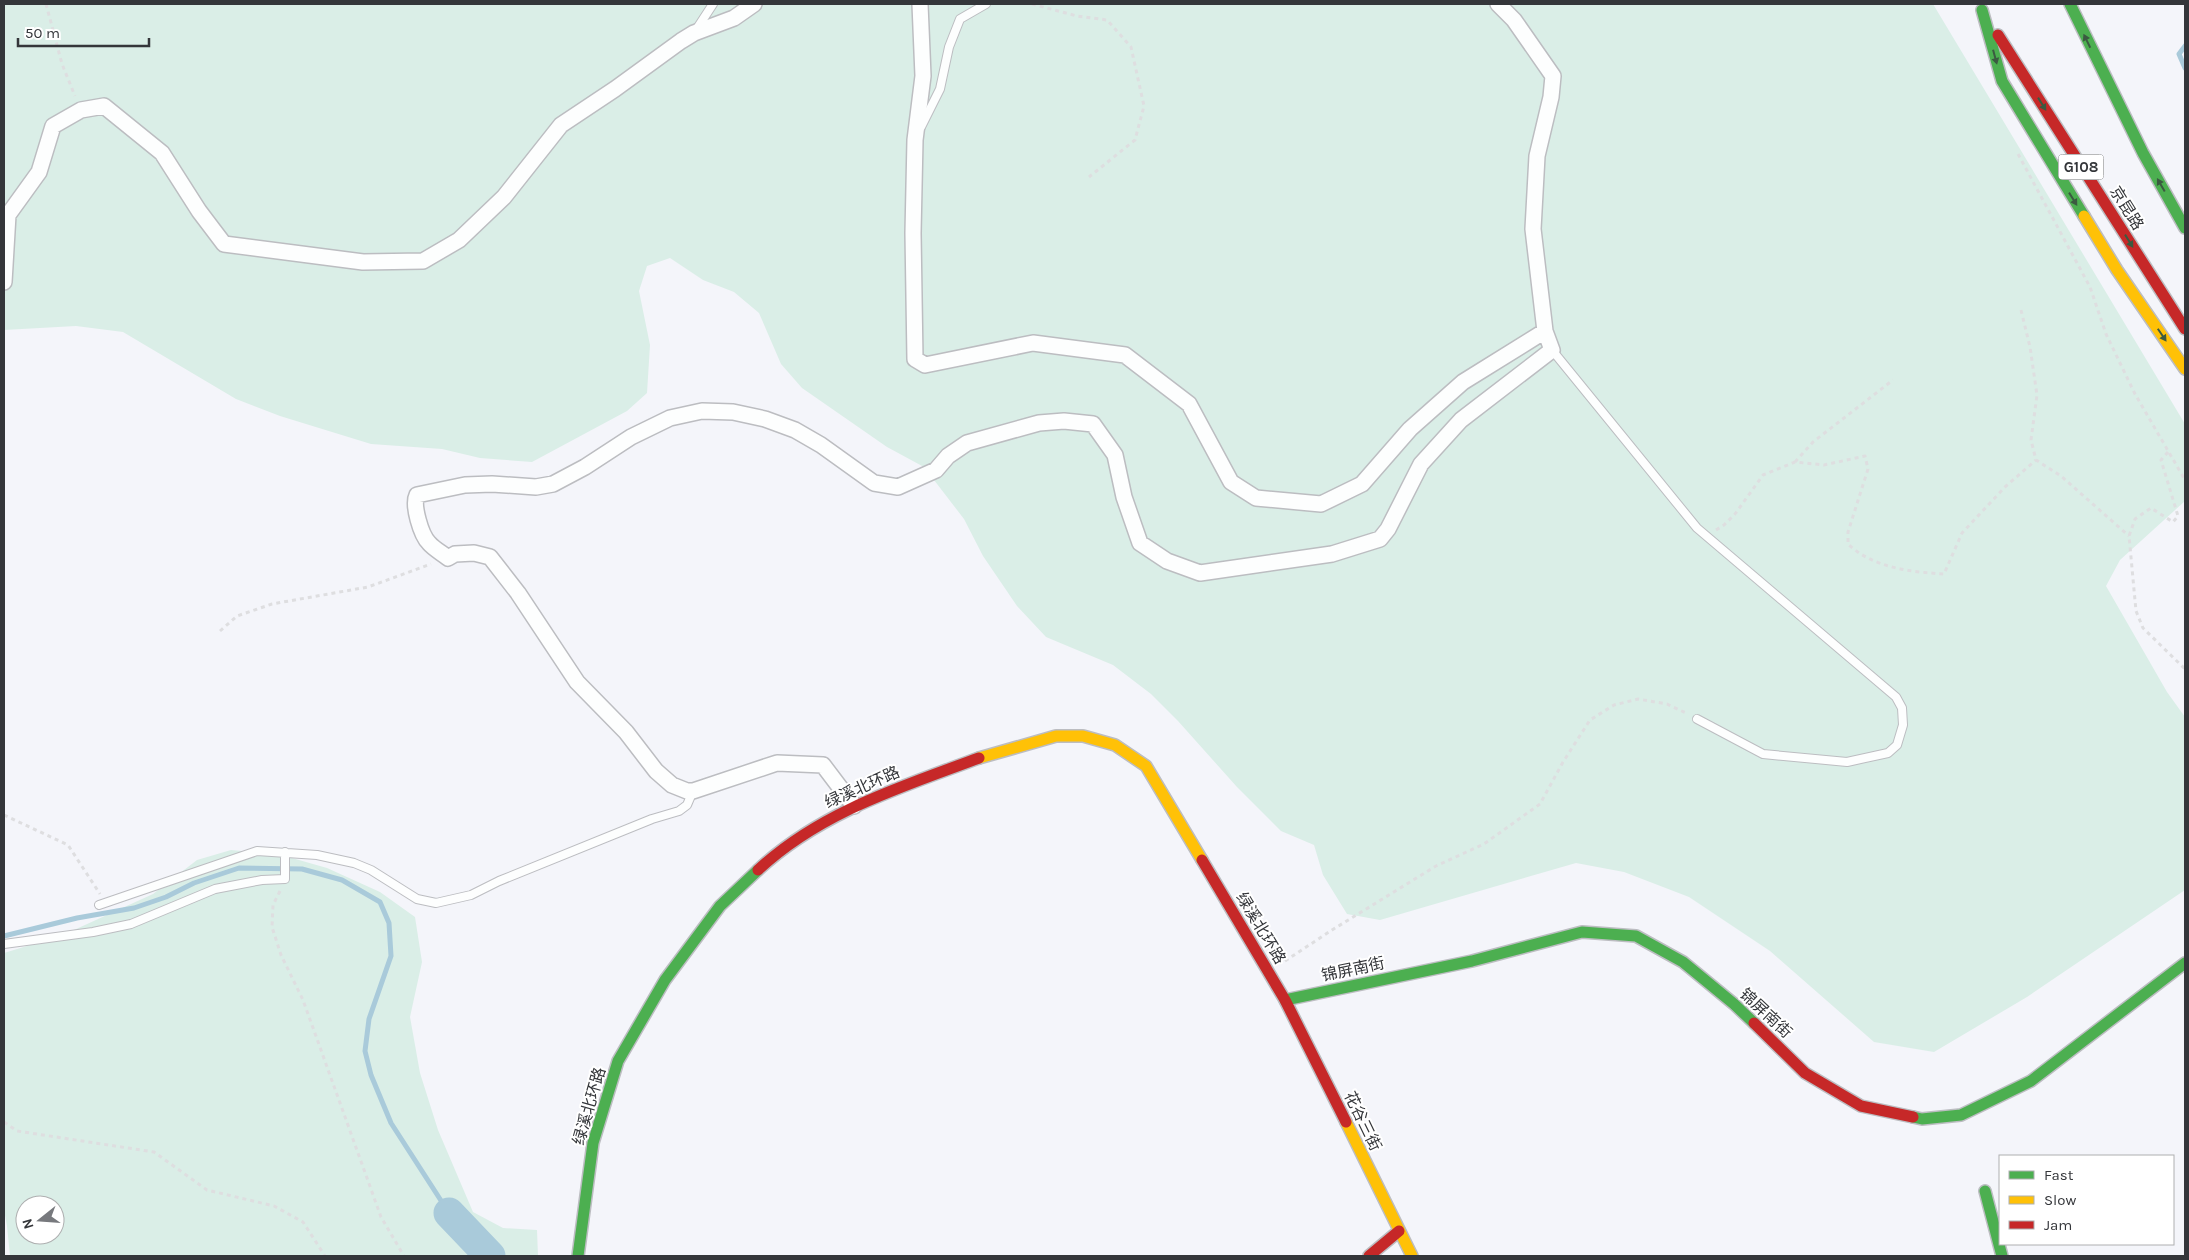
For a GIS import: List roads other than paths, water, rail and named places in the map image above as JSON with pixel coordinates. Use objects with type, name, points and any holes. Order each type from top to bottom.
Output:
[{"type":"main road","points":[[2070,4],[2143,153],[2185,228]]},
{"type":"main road","points":[[1980,7],[2002,81],[2118,270],[2185,369]]},
{"type":"main road","name":"京昆路","points":[[1980,7],[2185,329]]},
{"type":"main road","name":"绿溪北环路","points":[[578,1256],[593,1143],[618,1062],[665,980],[720,906],[777,852],[823,822],[873,797],[993,753],[1056,736],[1083,736],[1115,745],[1146,766],[1285,1000]]},
{"type":"main road","name":"锦屏南街","points":[[1285,1000],[1472,961],[1582,932],[1636,936],[1683,962],[1734,1004],[1806,1073],[1861,1106],[1922,1119],[1961,1116],[2032,1081],[2185,963]]},
{"type":"main road","name":"花谷三街","points":[[1285,1000],[1412,1256]]},
{"type":"main road","points":[[1985,1191],[1999,1245]]},
{"type":"main road","points":[[1370,1256],[1399,1231]]},
{"type":"street","points":[[4,282],[8,215],[39,172],[53,126],[81,110],[104,106],[162,153],[199,211],[224,244],[363,262],[423,261],[459,240],[504,196],[561,125],[693,34],[734,18],[754,4]]},
{"type":"street","points":[[920,4],[923,76],[915,140],[913,252],[915,359],[925,366],[1033,343],[1125,355],[1188,404],[1231,482],[1256,498],[1321,504],[1362,484],[1410,429],[1464,382],[1545,331]]},
{"type":"street","points":[[854,806],[824,765],[777,763],[692,791],[672,785],[656,770],[626,732],[577,682],[518,593],[490,557],[474,553],[455,554],[448,558],[428,543],[416,510],[414,499],[417,494],[465,485],[492,484],[536,487],[553,484],[585,467],[631,437],[670,418],[702,411],[733,412],[765,419],[795,430],[821,445],[874,483],[898,487],[936,470],[948,456],[967,443],[1039,424],[1064,421],[1093,424],[1115,455],[1124,497],[1140,543],[1167,561],[1200,573],[1332,554],[1380,539],[1388,529],[1421,464],[1461,420],[1552,350],[1545,331],[1533,229],[1537,156],[1551,97],[1553,76],[1514,20],[1498,4]]},
{"type":"lane","points":[[693,34],[713,4]]},
{"type":"lane","points":[[915,140],[940,90],[949,48],[960,19],[986,4]]},
{"type":"lane","points":[[1552,350],[1696,528],[1896,697],[1902,708],[1903,725],[1897,745],[1888,753],[1847,762],[1763,754],[1697,718]]},
{"type":"lane","points":[[102,904],[257,850],[285,854],[317,855],[354,863],[371,870],[417,899],[436,903],[471,895],[499,881],[607,837],[652,819],[679,811],[687,804],[692,791]]},
{"type":"lane","points":[[4,944],[93,932],[131,924],[215,889],[262,880],[285,879],[285,854]]},
{"type":"waterway","points":[[2185,46],[2179,54],[2185,68]]},
{"type":"waterway","points":[[4,936],[77,918],[134,908],[166,897],[194,883],[239,868],[302,869],[342,880],[380,902],[389,923],[391,956],[369,1019],[365,1051],[371,1075],[391,1123],[449,1213]]},
{"type":"waterway","points":[[449,1213],[490,1256]]}]
